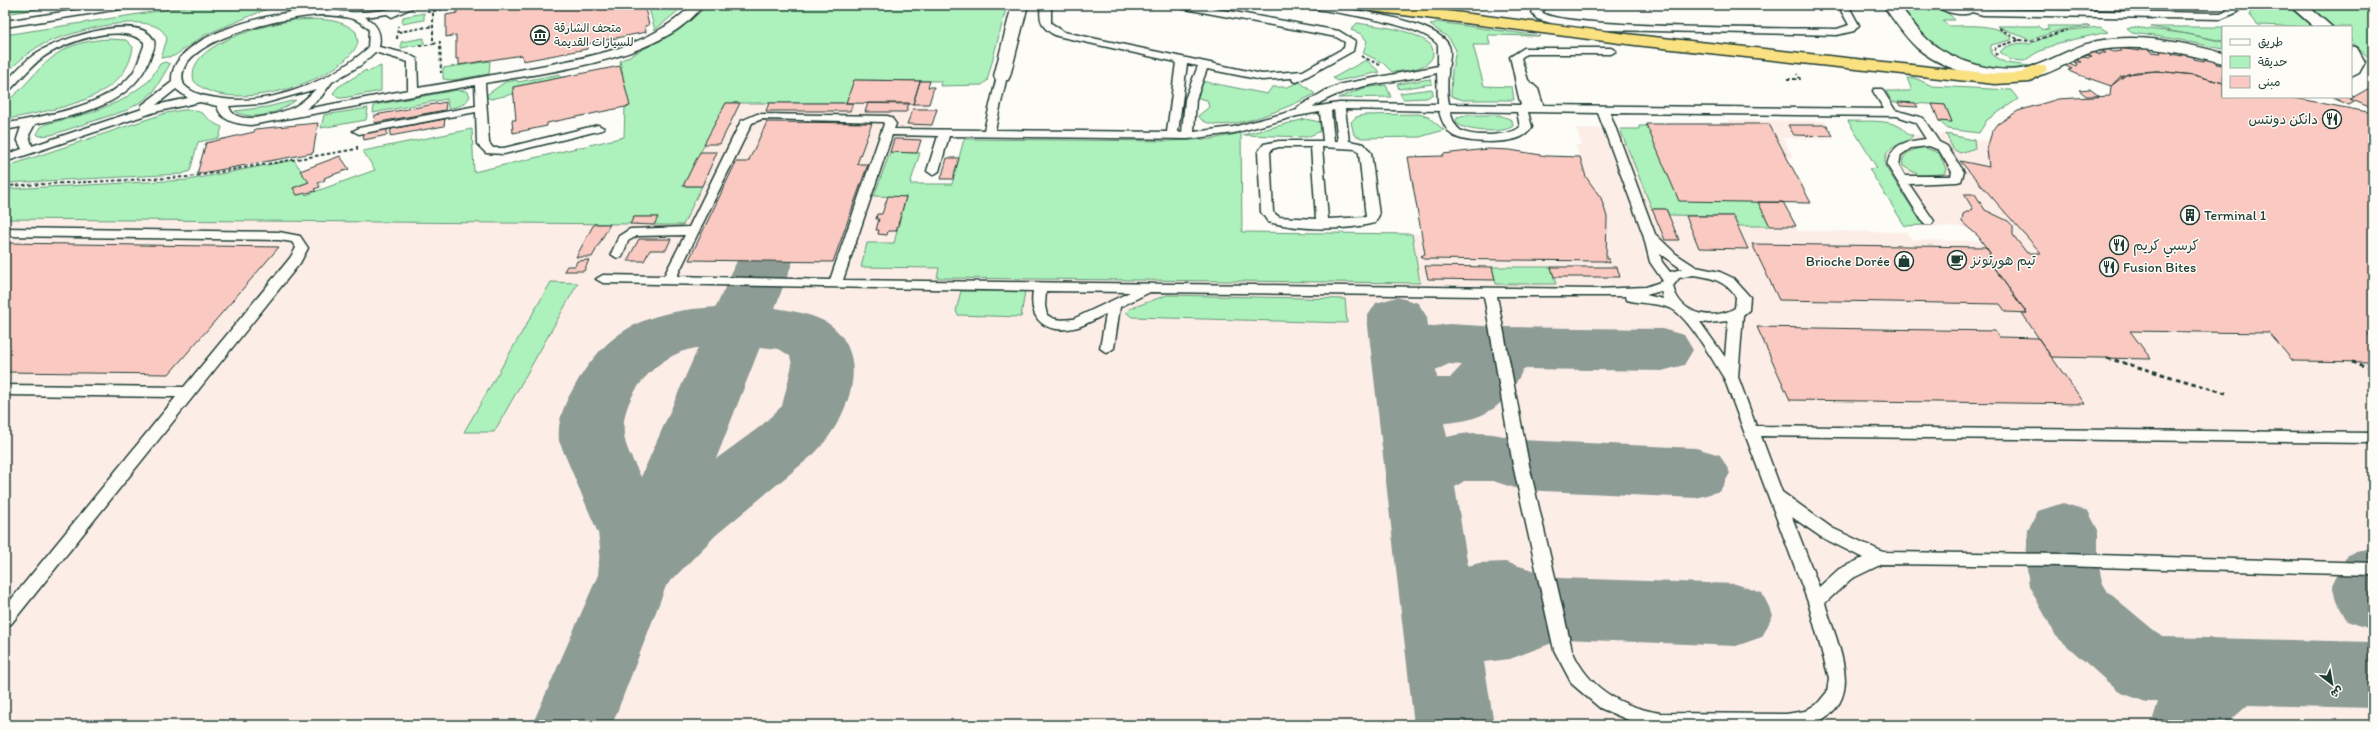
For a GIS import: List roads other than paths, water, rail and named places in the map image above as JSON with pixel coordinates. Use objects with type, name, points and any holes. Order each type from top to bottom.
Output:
[{"type":"highway","points":[[1364,5],[1643,41],[1860,62],[1995,79],[2024,78],[2039,70]]},
{"type":"street","points":[[1002,76],[1020,5]]},
{"type":"street","points":[[1891,5],[1922,44],[1947,60],[1991,72],[2013,73],[2039,70],[2086,49],[2128,43],[2184,49],[2222,58]]},
{"type":"street","points":[[2297,5],[2323,26]]},
{"type":"street","points":[[2352,53],[2357,61],[2356,66],[2352,71]]},
{"type":"lane","points":[[5,24],[127,5]]},
{"type":"lane","points":[[301,5],[315,12]]},
{"type":"lane","points":[[374,29],[383,19],[413,5]]},
{"type":"lane","points":[[222,102],[224,112],[234,120],[244,121],[270,119],[590,61],[625,51],[670,30],[686,18],[698,5]]},
{"type":"lane","points":[[1046,5],[1043,18],[1045,23],[1054,31],[1262,77],[1274,81],[1288,81],[1304,74],[1338,53],[1339,46],[1335,39],[1321,31],[1180,5]]},
{"type":"lane","points":[[1310,5],[1424,30],[1439,39],[1445,48],[1442,68],[1444,107],[1450,128],[1463,135],[1476,137],[1506,137],[1520,134],[1526,127],[1529,109],[1521,88],[1523,82],[1514,57],[1517,53],[1524,51],[1611,51]]},
{"type":"lane","points":[[1543,5],[1537,12],[1546,19],[1589,25],[1838,32],[1850,29],[1854,25],[1843,5]]},
{"type":"lane","points":[[1941,5],[1959,11],[2221,16],[2233,12],[2229,5]]},
{"type":"lane","points":[[1959,5],[1976,11]]},
{"type":"lane","points":[[2092,5],[2100,14]]},
{"type":"lane","points":[[277,8],[252,23],[214,39],[198,48],[180,66],[176,75],[177,83],[184,92],[199,99],[222,102],[265,100],[288,95],[330,80],[348,70],[409,52]]},
{"type":"lane","points":[[352,16],[400,10]]},
{"type":"lane","points":[[252,23],[295,14],[315,12],[352,16],[362,19],[374,29],[376,36],[373,48],[348,70]]},
{"type":"lane","points":[[5,89],[38,56],[67,41],[90,34],[114,31],[134,32],[146,37],[149,46],[138,73],[123,88],[92,104],[5,127]]},
{"type":"lane","points":[[373,48],[387,54],[409,52]]},
{"type":"lane","points":[[409,52],[414,64],[413,93]]},
{"type":"lane","points":[[1172,136],[1182,60]]},
{"type":"lane","points":[[1188,136],[1188,103],[1204,64]]},
{"type":"lane","points":[[1296,113],[1321,96],[1346,86],[1370,80],[1419,75],[1442,68]]},
{"type":"lane","points":[[989,133],[1002,76]]},
{"type":"lane","points":[[270,119],[294,111],[319,93],[330,80]]},
{"type":"lane","points":[[480,81],[480,108],[483,144],[490,151],[504,151],[598,128]]},
{"type":"lane","points":[[130,116],[157,100],[177,83]]},
{"type":"lane","points":[[1878,90],[1892,113]]},
{"type":"lane","points":[[319,93],[320,102],[330,105],[344,105]]},
{"type":"lane","points":[[5,145],[6,158],[130,116],[199,99]]},
{"type":"lane","points":[[1340,106],[1344,144]]},
{"type":"lane","points":[[888,132],[944,134],[989,133],[1188,136],[1234,130],[1296,113],[1340,106],[1892,113],[1907,114],[1919,120],[1934,143],[1943,148],[1958,172],[1958,178],[1947,180],[1901,180]]},
{"type":"lane","points":[[358,131],[480,108]]},
{"type":"lane","points":[[1325,108],[1329,144]]},
{"type":"lane","points":[[1490,292],[1521,464],[1563,650],[1578,679],[1591,692],[1623,712],[1661,721],[1786,722],[1808,718],[1824,709],[1835,695],[1838,678],[1816,602],[1732,378],[1709,343],[1666,292],[1668,282],[1654,257],[1649,234],[1603,110]]},
{"type":"lane","points":[[669,280],[745,123],[751,118],[761,116],[883,118],[890,124],[888,132],[835,284]]},
{"type":"lane","points":[[29,150],[23,139],[24,133],[32,120]]},
{"type":"lane","points":[[933,171],[944,134]]},
{"type":"lane","points":[[1928,221],[1893,165],[1896,153],[1913,144],[1934,143]]},
{"type":"lane","points":[[1316,144],[1322,222]]},
{"type":"lane","points":[[1344,144],[1355,144],[1364,149],[1373,218],[1362,223],[1278,221],[1272,219],[1267,212],[1265,149],[1273,145],[1344,144]]},
{"type":"lane","points":[[616,254],[626,236],[634,232],[692,231]]},
{"type":"lane","points":[[5,232],[279,236],[296,239],[300,243],[300,254],[5,619]]},
{"type":"lane","points":[[1649,234],[1671,257],[1693,271]]},
{"type":"lane","points":[[603,279],[835,284],[1596,293],[1647,290],[1668,282],[1683,272],[1693,271],[1704,272],[1725,278],[1740,290],[1744,304],[1742,310],[1736,315],[1717,319],[1706,319],[1680,308],[1638,298],[1596,293]]},
{"type":"lane","points":[[1040,286],[1037,310],[1040,316],[1055,324],[1075,323],[1150,288]]},
{"type":"lane","points":[[1107,348],[1114,304]]},
{"type":"lane","points":[[1732,378],[1732,345],[1736,315]]},
{"type":"lane","points":[[5,390],[189,392]]},
{"type":"lane","points":[[1751,431],[2015,436],[2373,438]]},
{"type":"lane","points":[[1776,495],[1823,532],[1861,551],[1882,558]]},
{"type":"lane","points":[[1816,602],[1825,590],[1841,576],[1865,563],[1882,558],[2062,560],[2373,569]]},
{"type":"place","name":"متحف الشارقة للسيارات القديمة","points":[[540,35]]},
{"type":"place","name":"دانكن دونتس","points":[[2332,119]]},
{"type":"place","name":"Terminal 1","points":[[2190,215]]},
{"type":"place","name":"كرسبي كريم","points":[[2119,245]]},
{"type":"place","name":"تيم هورتونز","points":[[1957,260]]},
{"type":"place","name":"Brioche Dorée","points":[[1904,261]]},
{"type":"place","name":"Fusion Bites","points":[[2109,267]]}]
